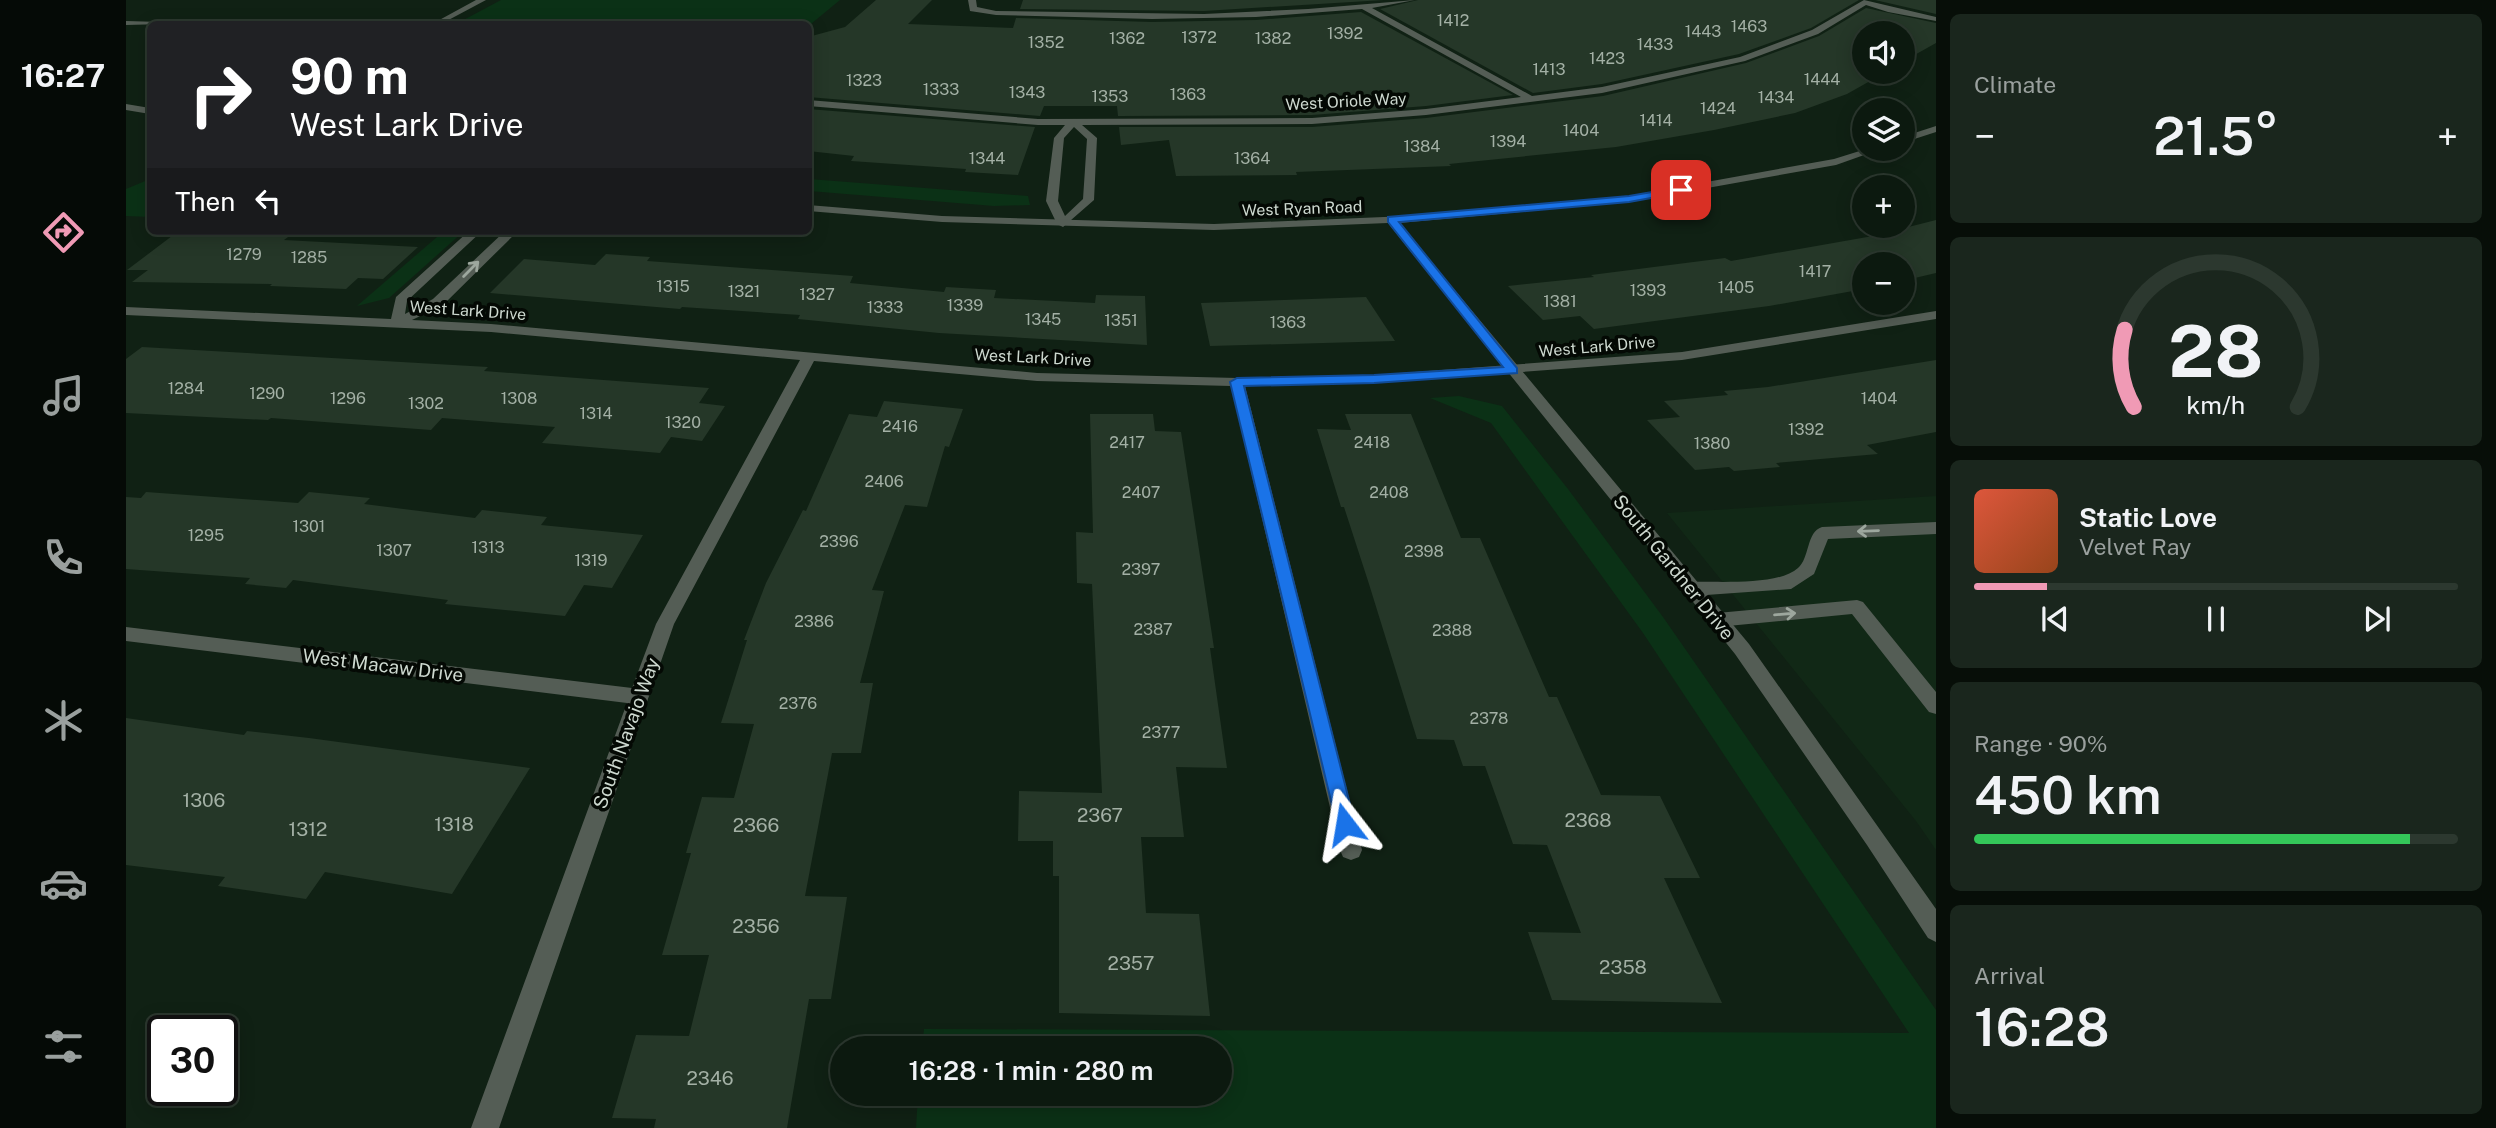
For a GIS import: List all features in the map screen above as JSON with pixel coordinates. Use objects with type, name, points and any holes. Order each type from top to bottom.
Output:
[{"type":"street","points":[[442,21],[482,0]]},
{"type":"street","points":[[972,5],[1070,16],[1158,18],[1365,7],[1411,0]]},
{"type":"street","points":[[1867,1],[1936,13]]},
{"type":"street","points":[[1867,1],[1888,10],[1936,19]]},
{"type":"street","name":"West Oriole Way","points":[[812,103],[1038,122],[1312,121],[1426,112],[1602,90],[1742,59],[1815,32],[1867,1]]},
{"type":"street","points":[[1365,7],[1533,100]]},
{"type":"street","points":[[126,23],[147,24]]},
{"type":"street","points":[[126,107],[147,110]]},
{"type":"street","points":[[1073,122],[1092,138],[1088,200],[1063,224],[1052,201],[1059,138],[1073,122]]},
{"type":"street","points":[[1915,136],[1936,129]]},
{"type":"street","name":"West Ryan Road","points":[[812,208],[942,219],[1063,224],[1214,227],[1391,220],[1629,199],[1836,162],[1852,157]]},
{"type":"street","name":"South Gardner Drive","points":[[1391,220],[1742,649],[1860,816],[1936,930]]},
{"type":"street","points":[[397,323],[401,300],[472,235]]},
{"type":"street","points":[[397,323],[438,302],[508,235]]},
{"type":"street","name":"West Lark Drive","points":[[126,311],[491,328],[1037,377],[1237,382],[1374,379],[1512,371],[1682,356],[1936,315]]},
{"type":"street","name":"South Navajo Way","points":[[485,1128],[665,624],[809,357]]},
{"type":"street","points":[[1237,382],[1352,850]]},
{"type":"street","points":[[1692,589],[1785,584],[1808,570],[1822,533],[1936,528]]},
{"type":"street","points":[[1717,620],[1857,607],[1936,706]]},
{"type":"street","name":"West Macaw Drive","points":[[126,634],[640,697]]},
{"type":"shaded area","points":[[501,0],[840,0],[812,23],[812,21],[462,21]]},
{"type":"shaded area","points":[[812,179],[1028,196],[1030,205],[994,206],[812,191]]},
{"type":"shaded area","points":[[147,180],[147,217],[126,216],[126,189]]},
{"type":"shaded area","points":[[439,235],[460,235],[389,298],[357,306]]},
{"type":"shaded area","points":[[1459,396],[1502,406],[1568,489],[1663,617],[1936,1010],[1936,1128],[916,1128],[917,1106],[1232,1106],[1232,1036],[923,1036],[924,1029],[1909,1033],[1643,633],[1491,423],[1430,398]]},
{"type":"shaded area","points":[[1936,496],[1936,850],[1916,821],[1667,513]]},
{"type":"building","points":[[876,0],[932,0],[908,24],[1013,28],[1016,18],[1152,22],[1256,20],[1361,12],[1513,95],[1426,106],[1312,115],[1118,116],[1117,106],[1044,106],[1040,116],[812,97],[812,36],[845,27]]},
{"type":"building","points":[[1023,0],[1384,0],[1204,11],[1020,9]]},
{"type":"building","points":[[1418,0],[1859,0],[1811,28],[1739,54],[1602,84],[1533,93],[1380,9]]},
{"type":"building","points":[[1875,0],[1936,0],[1936,14]]},
{"type":"building","points":[[1866,8],[1936,23],[1936,43],[1915,55],[1915,21],[1852,21],[1852,84],[1865,84],[1847,94],[1795,113],[1616,147],[1449,164],[1451,166],[1296,172],[1297,175],[1176,176],[1169,140],[1121,145],[1119,127],[1312,127],[1426,118],[1603,96],[1746,63],[1819,36]]},
{"type":"building","points":[[812,109],[1035,127],[1018,175],[851,161],[854,156],[812,151]]},
{"type":"building","points":[[1936,220],[1936,273],[1915,278],[1915,252],[1852,252],[1852,291],[1769,306],[1594,329],[1580,316],[1543,320],[1508,286],[1725,258],[1731,261],[1862,238],[1915,238],[1915,225]]},
{"type":"building","points":[[172,236],[288,237],[284,240],[418,247],[383,279],[358,278],[346,289],[270,286],[272,284],[132,282],[148,270],[127,270]]},
{"type":"building","points":[[606,254],[650,257],[647,261],[853,276],[850,283],[944,292],[946,287],[996,290],[994,298],[1095,303],[1096,295],[1145,296],[1147,345],[939,333],[798,319],[800,315],[680,309],[490,293],[524,259],[595,265]]},
{"type":"building","points":[[1366,297],[1395,341],[1210,346],[1201,303]]},
{"type":"building","points":[[142,347],[488,367],[484,371],[709,388],[699,403],[725,406],[702,441],[671,437],[660,453],[542,443],[555,427],[442,418],[431,430],[271,418],[268,420],[126,413],[126,359]]},
{"type":"building","points":[[1936,360],[1936,432],[1867,445],[1878,454],[1776,463],[1780,467],[1734,471],[1729,467],[1695,470],[1647,420],[1680,417],[1664,401],[1728,395],[1724,391],[1768,387]]},
{"type":"building","points":[[884,401],[963,409],[949,447],[945,446],[927,507],[905,505],[872,590],[884,591],[860,683],[873,683],[861,753],[832,753],[805,896],[847,897],[831,999],[809,999],[787,1128],[654,1128],[656,1119],[612,1118],[636,1035],[689,1036],[709,955],[662,955],[691,853],[686,853],[702,797],[734,798],[754,724],[721,723],[747,640],[744,640],[766,583],[803,510],[806,511],[849,414],[877,417]]},
{"type":"building","points":[[1090,414],[1153,414],[1155,431],[1181,432],[1214,648],[1210,648],[1227,768],[1176,767],[1184,837],[1141,837],[1146,913],[1199,914],[1210,1016],[1059,1013],[1059,876],[1053,876],[1053,841],[1018,841],[1019,791],[1102,793],[1092,584],[1077,583],[1076,532],[1093,533]]},
{"type":"building","points":[[1345,414],[1411,414],[1461,538],[1480,538],[1549,697],[1557,697],[1601,795],[1660,796],[1700,878],[1664,878],[1722,1003],[1552,1000],[1528,932],[1581,933],[1547,845],[1513,844],[1485,766],[1463,766],[1454,740],[1417,739],[1317,429],[1351,430]]},
{"type":"building","points":[[146,492],[298,503],[309,492],[370,498],[364,504],[475,518],[482,510],[547,517],[541,525],[643,535],[612,588],[584,585],[565,616],[445,604],[448,600],[293,580],[286,588],[245,584],[250,578],[126,569],[126,497],[141,498]]},
{"type":"building","points":[[126,718],[244,735],[247,731],[309,738],[530,768],[452,894],[325,872],[306,899],[218,886],[225,877],[126,865]]},
{"type":"route","points":[[1345,824],[1237,382],[1374,379],[1512,371],[1391,220],[1629,199],[1681,190]]}]
